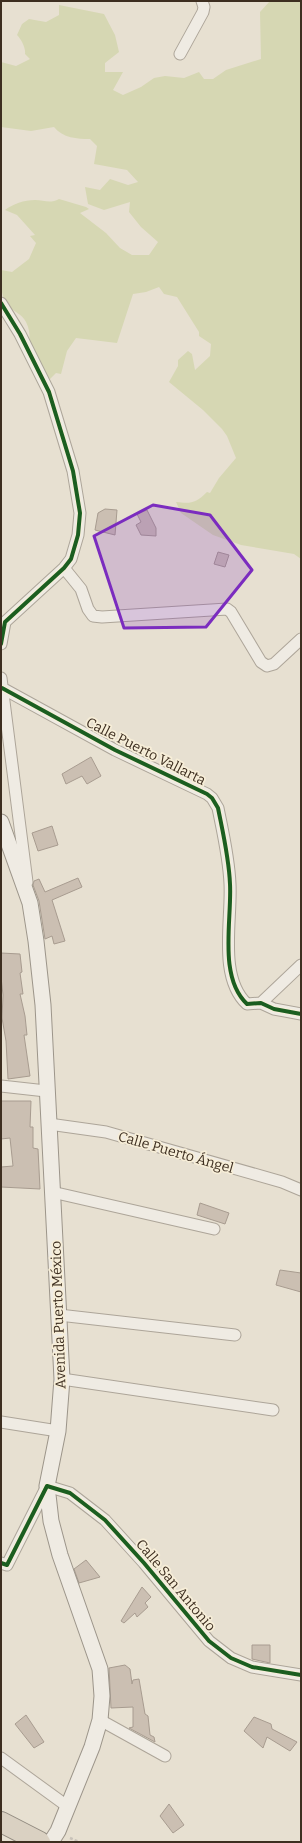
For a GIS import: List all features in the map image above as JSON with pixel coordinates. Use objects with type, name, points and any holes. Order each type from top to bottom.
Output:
[{"type":"highway","points":[[1,1822],[40,1842]]},
{"type":"main road","name":"Avenida Puerto México","points":[[1,822],[30,903],[43,1005],[46,1091],[62,1379],[58,1431],[47,1486],[51,1521],[60,1555],[100,1669],[102,1696],[100,1720],[92,1747],[58,1831],[51,1842]]},
{"type":"street","points":[[180,54],[203,12],[204,7],[202,1]]},
{"type":"street","points":[[1,303],[26,344],[49,392],[73,471],[80,514],[78,535],[71,559],[64,568],[6,622],[1,644]]},
{"type":"street","points":[[64,568],[81,589],[88,609],[93,616],[102,617],[227,609],[231,612],[261,662],[267,666],[274,664],[301,638]]},
{"type":"street","points":[[1,683],[30,903]]},
{"type":"street","name":"Calle Puerto Vallarta","points":[[1,683],[115,750],[198,789],[212,798],[218,808],[230,883],[230,954],[234,988],[240,998],[247,1004],[261,1003],[274,1009],[301,1014]]},
{"type":"street","points":[[261,1003],[301,966]]},
{"type":"street","points":[[1,1086],[46,1091]]},
{"type":"street","name":"Calle Puerto Ángel","points":[[49,1124],[106,1132],[282,1182],[301,1190]]},
{"type":"street","points":[[52,1192],[214,1228]]},
{"type":"street","points":[[59,1315],[235,1335]]},
{"type":"street","points":[[62,1379],[273,1410]]},
{"type":"street","points":[[1,1422],[58,1431]]},
{"type":"street","points":[[1,1563],[7,1565],[47,1486]]},
{"type":"street","name":"Calle San Antonio","points":[[47,1486],[70,1493],[105,1520],[144,1563],[209,1641],[231,1658],[252,1667],[301,1675]]},
{"type":"street","points":[[100,1720],[164,1756]]},
{"type":"street","points":[[1,1758],[67,1806]]},
{"type":"highlighted area","points":[[153,505],[210,515],[252,570],[206,627],[124,628],[94,536]]},
{"type":"green space","points":[[270,1],[301,1],[301,559],[294,554],[241,545],[213,535],[181,513],[176,502],[193,502],[207,492],[210,493],[219,478],[236,458],[227,436],[222,429],[203,410],[169,382],[178,366],[178,360],[188,351],[192,354],[195,370],[210,356],[211,344],[199,336],[199,332],[177,297],[164,294],[159,287],[146,292],[133,294],[117,343],[76,338],[67,351],[61,374],[56,373],[50,379],[33,367],[30,358],[29,334],[26,322],[5,302],[1,284],[1,270],[12,272],[29,259],[36,243],[30,236],[35,235],[17,215],[5,210],[15,204],[31,200],[50,202],[59,199],[86,207],[89,209],[80,213],[106,233],[120,248],[132,255],[149,255],[158,242],[141,227],[129,212],[130,202],[104,210],[88,204],[85,187],[100,190],[110,179],[128,185],[138,182],[127,170],[94,164],[97,146],[90,139],[66,136],[54,127],[31,131],[1,127],[1,62],[16,66],[30,59],[25,54],[23,44],[17,35],[22,24],[29,19],[46,22],[59,15],[59,5],[104,14],[115,35],[119,52],[105,63],[105,72],[123,72],[113,90],[123,95],[141,87],[154,78],[165,76],[184,78],[199,72],[204,79],[213,79],[226,70],[261,59],[260,12]]},
{"type":"building","points":[[105,509],[117,510],[115,535],[95,530],[98,513]]},
{"type":"building","points":[[147,510],[156,528],[156,536],[141,535],[136,525],[141,522],[137,514]]},
{"type":"building","points":[[218,552],[229,555],[225,567],[214,564]]},
{"type":"building","points":[[91,757],[101,776],[87,784],[82,776],[66,784],[62,774]]},
{"type":"building","points":[[52,826],[58,845],[38,851],[32,833]]},
{"type":"building","points":[[78,878],[82,887],[52,900],[65,941],[54,944],[52,936],[45,939],[39,901],[33,885],[34,881],[39,879],[45,892]]},
{"type":"building","points":[[1,953],[20,954],[22,972],[20,973],[23,994],[20,994],[25,1016],[27,1035],[24,1035],[30,1076],[8,1079],[6,1041],[2,1018],[3,995]]},
{"type":"building","points":[[1,1101],[31,1101],[30,1127],[33,1127],[33,1148],[38,1149],[40,1189],[1,1187],[1,1167],[13,1166],[10,1138],[1,1139]]},
{"type":"building","points":[[200,1203],[229,1213],[225,1224],[197,1215]]},
{"type":"building","points":[[280,1270],[301,1273],[301,1292],[276,1285]]},
{"type":"building","points":[[86,1560],[100,1577],[79,1583],[74,1569]]},
{"type":"building","points":[[142,1587],[151,1597],[145,1603],[148,1607],[137,1617],[135,1613],[124,1623],[121,1621]]},
{"type":"building","points":[[252,1645],[270,1645],[270,1663],[252,1659]]},
{"type":"building","points":[[125,1665],[130,1669],[132,1684],[133,1680],[139,1679],[145,1714],[148,1716],[150,1735],[154,1737],[155,1742],[129,1728],[133,1727],[133,1707],[111,1708],[109,1668]]},
{"type":"building","points":[[26,1715],[44,1742],[34,1748],[15,1724]]},
{"type":"building","points":[[254,1717],[271,1724],[272,1729],[297,1742],[290,1751],[267,1737],[263,1748],[244,1731]]},
{"type":"building","points":[[169,1804],[184,1825],[173,1833],[160,1816]]},
{"type":"cycle path","points":[[1,303],[20,334],[49,392],[73,471],[80,513],[78,535],[71,559],[64,568],[5,622],[1,644]]},
{"type":"cycle path","points":[[2,688],[115,750],[207,794],[212,798],[218,808],[226,846],[230,884],[228,947],[232,979],[238,993],[247,1004],[261,1003],[274,1009],[301,1014]]},
{"type":"cycle path","points":[[1,1563],[7,1565],[47,1486],[70,1493],[105,1520],[144,1563],[209,1641],[231,1658],[252,1667],[301,1675]]}]
